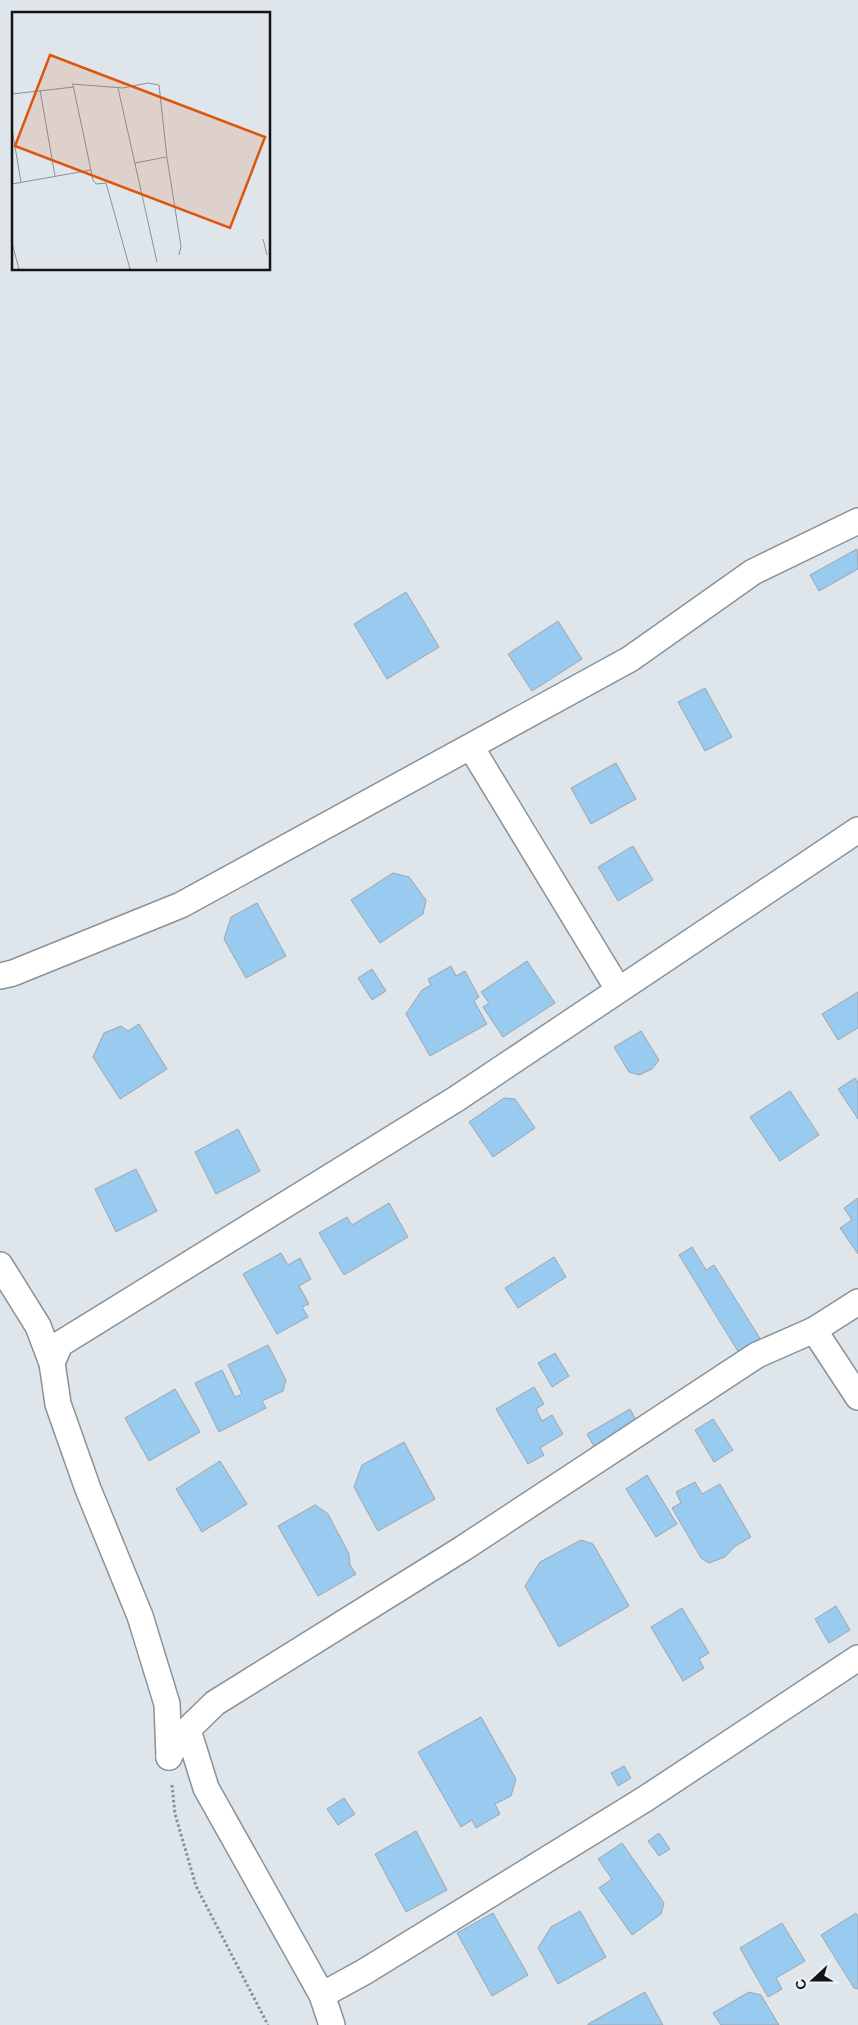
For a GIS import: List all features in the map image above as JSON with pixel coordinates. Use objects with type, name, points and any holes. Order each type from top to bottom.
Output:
[{"type":"street","points":[[0,976],[13,973],[181,905],[630,659],[753,572],[858,521]]},
{"type":"street","points":[[471,747],[618,989]]},
{"type":"street","points":[[52,1363],[60,1344],[456,1099],[858,830]]},
{"type":"street","points":[[0,1265],[38,1326],[52,1363],[58,1404],[88,1489],[140,1616],[167,1704],[169,1757]]},
{"type":"street","points":[[169,1757],[179,1738],[215,1703],[462,1549],[757,1355],[814,1330],[858,1302]]},
{"type":"street","points":[[814,1330],[858,1397]]},
{"type":"street","points":[[322,1995],[373,1966],[644,1799],[858,1658]]},
{"type":"street","points":[[188,1730],[206,1788],[322,1995],[332,2025]]},
{"type":"path","points":[[169,1757],[175,1814],[196,1886],[268,2025]]},
{"type":"building","points":[[857,549],[858,569],[819,591],[810,575]]},
{"type":"building","points":[[406,592],[439,647],[387,679],[354,624]]},
{"type":"building","points":[[558,621],[582,659],[532,691],[508,654]]},
{"type":"building","points":[[705,688],[732,737],[705,751],[678,702]]},
{"type":"building","points":[[616,763],[636,799],[591,824],[571,788]]},
{"type":"building","points":[[633,846],[653,880],[618,901],[598,867]]},
{"type":"building","points":[[393,873],[409,877],[426,900],[423,914],[380,943],[351,900]]},
{"type":"building","points":[[257,903],[286,956],[246,978],[224,939],[231,917]]},
{"type":"building","points":[[527,961],[555,1003],[503,1037],[483,1007],[489,1003],[481,992]]},
{"type":"building","points":[[451,966],[456,976],[465,971],[479,997],[474,1001],[487,1024],[430,1056],[406,1014],[422,990],[431,985],[428,979]]},
{"type":"building","points":[[372,969],[386,991],[372,1000],[358,978]]},
{"type":"building","points":[[858,992],[858,1028],[838,1040],[822,1014]]},
{"type":"building","points":[[139,1024],[167,1069],[120,1099],[93,1057],[104,1033],[121,1026],[128,1031]]},
{"type":"building","points":[[641,1031],[659,1060],[652,1069],[639,1075],[629,1072],[614,1047]]},
{"type":"building","points":[[855,1078],[858,1082],[858,1119],[838,1089]]},
{"type":"building","points":[[790,1091],[819,1135],[780,1161],[750,1117]]},
{"type":"building","points":[[504,1098],[515,1099],[535,1128],[493,1157],[469,1122]]},
{"type":"building","points":[[238,1129],[260,1171],[216,1194],[195,1152]]},
{"type":"building","points":[[136,1169],[157,1211],[116,1232],[95,1189]]},
{"type":"building","points":[[858,1198],[858,1254],[840,1228],[852,1220],[844,1208]]},
{"type":"building","points":[[389,1203],[408,1237],[344,1275],[319,1233],[347,1217],[352,1225]]},
{"type":"building","points":[[692,1247],[706,1270],[714,1265],[761,1340],[739,1353],[679,1255]]},
{"type":"building","points":[[281,1253],[288,1265],[300,1258],[311,1279],[299,1286],[309,1304],[302,1307],[308,1317],[277,1334],[243,1274]]},
{"type":"building","points":[[554,1257],[566,1277],[518,1308],[505,1288]]},
{"type":"building","points":[[268,1345],[286,1380],[283,1391],[262,1401],[266,1408],[219,1432],[195,1383],[222,1370],[235,1397],[242,1394],[228,1365]]},
{"type":"building","points":[[555,1353],[569,1376],[552,1387],[538,1363]]},
{"type":"building","points":[[534,1387],[544,1404],[536,1409],[542,1421],[552,1415],[563,1434],[540,1448],[544,1455],[528,1464],[496,1409]]},
{"type":"building","points":[[175,1389],[200,1432],[149,1461],[125,1418]]},
{"type":"building","points":[[630,1409],[638,1424],[596,1450],[587,1434]]},
{"type":"building","points":[[713,1419],[733,1450],[714,1462],[695,1430]]},
{"type":"building","points":[[404,1442],[435,1499],[378,1531],[354,1487],[362,1465]]},
{"type":"building","points":[[220,1461],[247,1504],[202,1532],[176,1489]]},
{"type":"building","points":[[647,1475],[677,1524],[656,1537],[626,1489]]},
{"type":"building","points":[[695,1482],[702,1494],[720,1484],[751,1537],[734,1547],[725,1557],[709,1563],[701,1558],[672,1508],[681,1503],[676,1492]]},
{"type":"building","points":[[315,1505],[328,1514],[349,1554],[350,1565],[356,1574],[318,1596],[278,1526]]},
{"type":"building","points":[[581,1540],[593,1544],[629,1606],[559,1647],[525,1586],[540,1562]]},
{"type":"building","points":[[836,1606],[850,1630],[829,1643],[815,1619]]},
{"type":"building","points":[[682,1608],[709,1653],[699,1659],[704,1668],[683,1681],[651,1627]]},
{"type":"building","points":[[481,1717],[516,1779],[511,1796],[495,1804],[500,1814],[476,1828],[472,1820],[461,1827],[418,1752]]},
{"type":"building","points":[[624,1766],[631,1778],[618,1786],[611,1773]]},
{"type":"building","points":[[344,1798],[355,1814],[338,1825],[327,1809]]},
{"type":"building","points":[[416,1831],[447,1890],[406,1912],[375,1854]]},
{"type":"building","points":[[659,1833],[670,1849],[659,1856],[648,1841]]},
{"type":"building","points":[[622,1843],[664,1903],[661,1914],[632,1935],[599,1888],[612,1879],[598,1859]]},
{"type":"building","points":[[580,1911],[606,1957],[558,1984],[538,1948],[551,1927]]},
{"type":"building","points":[[493,1913],[528,1975],[492,1996],[457,1933]]},
{"type":"building","points":[[856,1913],[858,1917],[858,1989],[854,1988],[821,1935]]},
{"type":"building","points":[[782,1923],[805,1961],[776,1978],[782,1989],[768,1997],[740,1948]]},
{"type":"building","points":[[645,1992],[663,2025],[588,2025],[588,2024]]},
{"type":"building","points":[[749,1992],[761,1995],[779,2025],[721,2025],[713,2013]]}]
